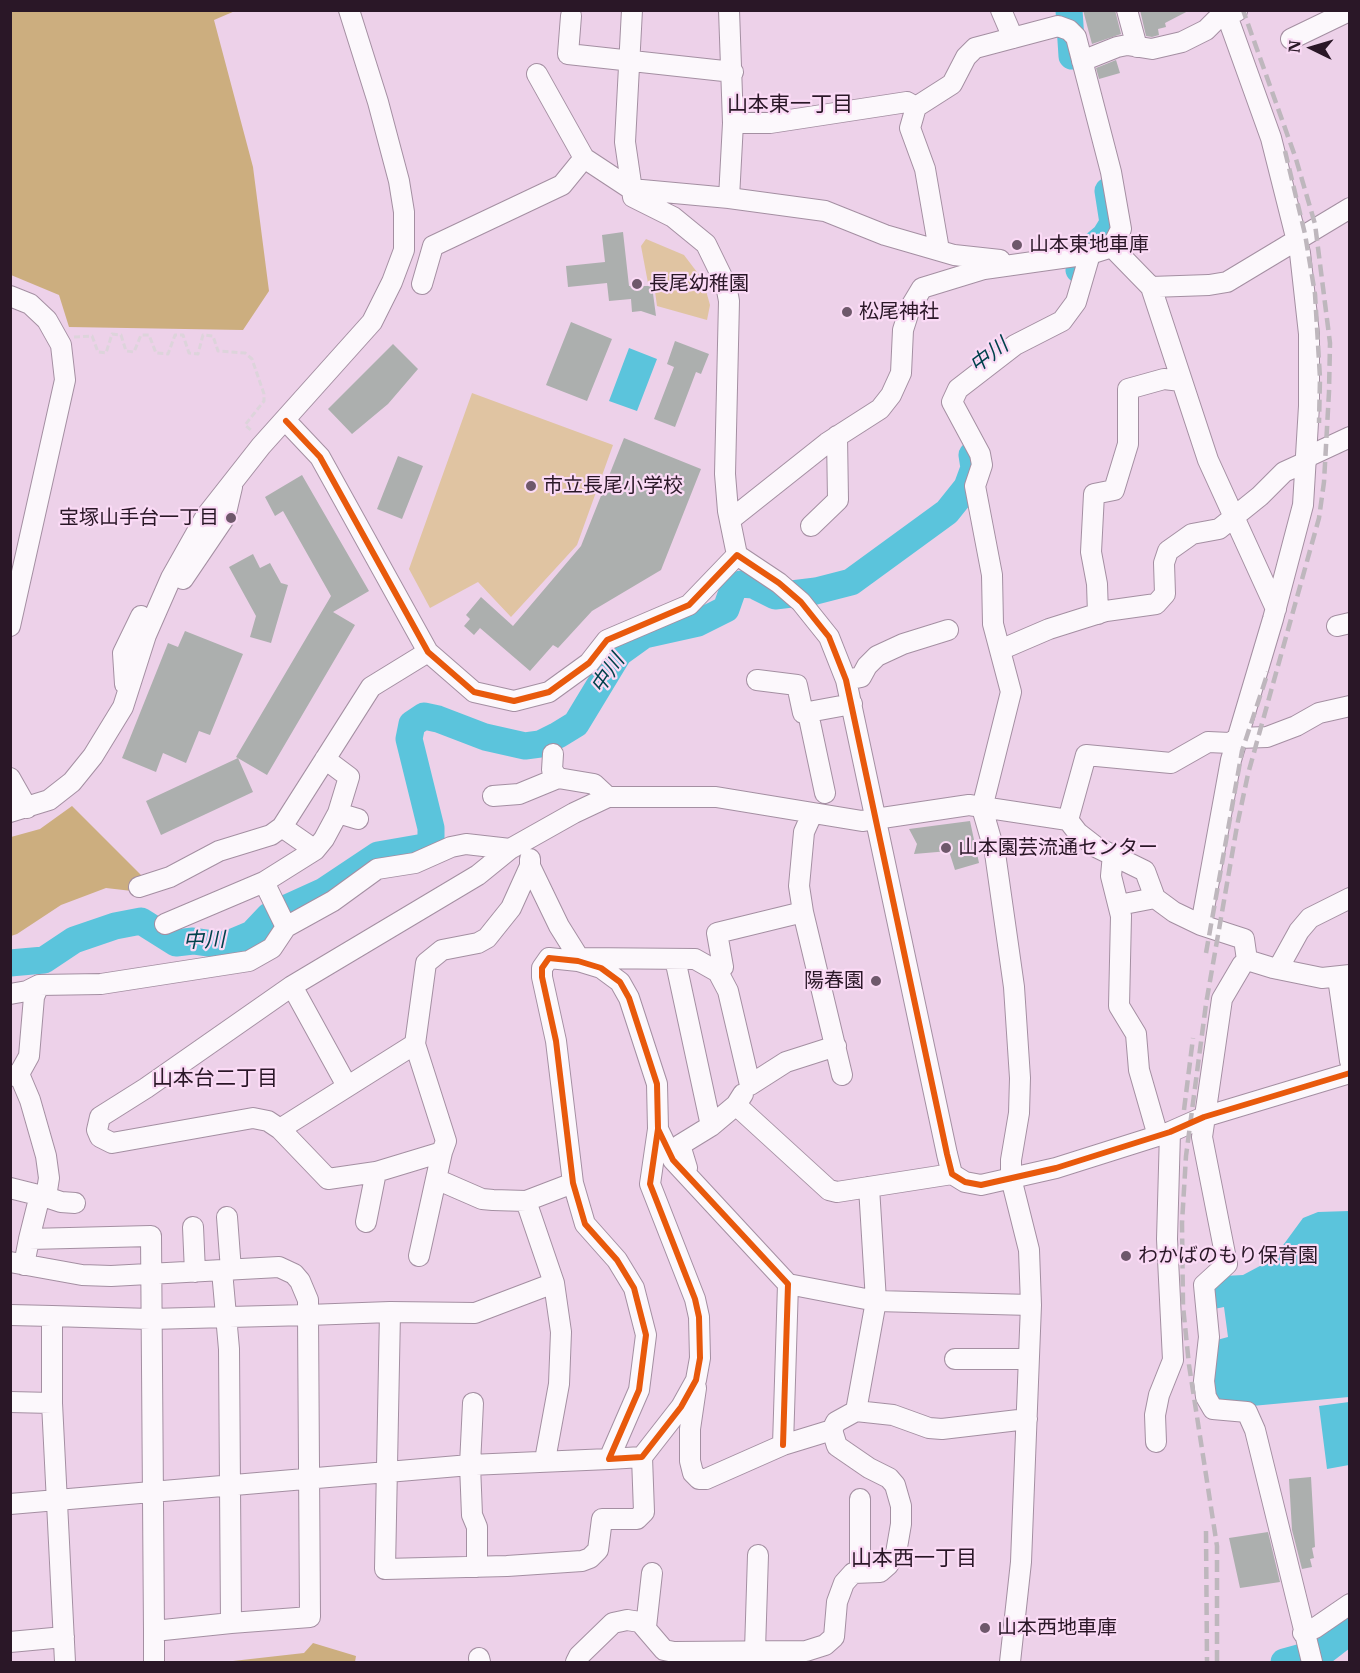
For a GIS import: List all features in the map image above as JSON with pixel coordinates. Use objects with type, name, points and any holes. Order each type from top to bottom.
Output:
[{"type":"street","points":[[10,778],[19,810],[49,800],[72,782],[93,756],[123,707],[153,617],[171,578],[206,516],[372,322],[392,282],[404,250],[404,212],[399,182],[378,102],[349,10]]},
{"type":"street","points":[[632,10],[625,141],[633,197],[673,217],[706,244],[726,285],[729,301],[724,474],[737,555],[779,583],[801,602],[829,636],[846,680],[878,820],[952,1174]]},
{"type":"street","points":[[729,10],[734,123],[729,198]]},
{"type":"street","points":[[1001,10],[1012,38]]},
{"type":"street","points":[[1127,10],[1137,47]]},
{"type":"street","points":[[1082,61],[1117,46],[1152,49],[1182,42],[1206,30],[1231,12],[1271,138],[1300,253],[1309,334],[1303,505],[1276,609],[1238,738],[1201,925]]},
{"type":"street","points":[[1292,39],[1347,13]]},
{"type":"street","points":[[571,16],[568,54],[733,72]]},
{"type":"street","points":[[730,520],[837,436],[880,409],[891,395],[901,373],[903,330],[910,308],[922,288],[984,269],[1090,254],[1112,247],[1120,229],[1111,172],[1076,37],[1069,30],[1058,26],[975,48],[966,57],[952,84],[916,106],[910,129],[925,169],[939,250]]},
{"type":"street","points":[[537,74],[584,158],[631,189],[729,198],[825,211],[885,235],[954,255],[1027,262]]},
{"type":"street","points":[[734,123],[770,123],[907,102],[916,106]]},
{"type":"street","points":[[422,284],[433,246],[562,185],[584,158]]},
{"type":"street","points":[[1151,287],[1209,285],[1227,282],[1350,208]]},
{"type":"street","points":[[1112,247],[1151,287],[1208,460],[1276,609]]},
{"type":"street","points":[[1010,1662],[1021,1573],[1030,1305],[1029,1250],[1011,1178],[1020,1090],[1014,987],[995,853],[982,808],[1011,693],[993,624],[992,575],[975,486],[981,465],[980,454],[952,402],[958,389],[1015,345],[1062,321],[1076,302],[1090,254]]},
{"type":"street","points":[[10,296],[30,304],[47,320],[61,345],[65,380],[10,626]]},
{"type":"street","points":[[1098,614],[1097,584],[1090,552],[1094,494],[1114,490],[1128,444],[1128,389],[1164,379],[1181,381]]},
{"type":"street","points":[[286,421],[320,457],[428,652],[474,692],[514,701],[549,692],[588,663],[607,640],[689,605],[737,555]]},
{"type":"street","points":[[811,526],[838,500],[837,436]]},
{"type":"street","points":[[1000,650],[1049,629],[1098,614],[1156,604],[1165,594],[1164,562],[1168,551],[1192,534],[1219,529],[1284,472],[1350,437]]},
{"type":"street","points":[[153,617],[174,594],[225,517],[233,482]]},
{"type":"street","points":[[126,696],[123,653],[151,595],[171,578]]},
{"type":"street","points":[[846,680],[861,677],[867,666],[877,656],[903,644],[948,630]]},
{"type":"street","points":[[139,887],[170,877],[219,851],[271,835],[282,827],[371,687],[428,652]]},
{"type":"street","points":[[757,680],[797,685],[803,713],[852,704]]},
{"type":"street","points":[[1068,820],[1086,755],[1171,763],[1208,742],[1230,743],[1238,738],[1267,737],[1296,726],[1318,713],[1350,706]]},
{"type":"street","points":[[808,713],[825,793]]},
{"type":"street","points":[[553,754],[552,770],[558,778]]},
{"type":"street","points":[[165,924],[264,882],[315,850],[324,839],[338,813],[349,777],[325,759]]},
{"type":"street","points":[[493,796],[519,794],[558,778],[594,784],[608,797]]},
{"type":"street","points":[[442,1152],[376,1172],[328,1179],[280,1129],[268,1121],[253,1118],[112,1143],[100,1137],[97,1130],[100,1117],[146,1088],[292,986],[478,875],[510,849],[574,813],[608,797],[716,797],[862,821],[969,805],[1068,820],[1078,834],[1096,847],[1145,871],[1155,898],[1174,912],[1201,925],[1244,939],[1247,960],[1222,999],[1204,1117],[1204,1148],[1227,1264],[1204,1285],[1209,1338],[1204,1380],[1206,1397],[1213,1409],[1247,1412],[1255,1430],[1312,1662]]},
{"type":"street","points":[[338,813],[358,819]]},
{"type":"street","points":[[812,814],[804,832],[799,886],[802,912],[842,1075]]},
{"type":"street","points":[[282,827],[315,850]]},
{"type":"street","points":[[529,839],[530,866],[559,926],[579,959],[608,972],[620,982],[628,998],[657,1084],[658,1129],[650,1184],[695,1299],[700,1339],[697,1394],[690,1429],[690,1461],[693,1473],[699,1479],[706,1479],[783,1445],[832,1430]]},
{"type":"street","points":[[10,994],[27,991],[39,985],[100,984],[249,961],[272,948],[286,927],[333,901],[377,869],[416,863],[451,847],[466,844],[510,849]]},
{"type":"street","points":[[1113,854],[1111,876],[1119,905],[1119,1006],[1136,1034],[1139,1070],[1164,1134],[1173,1360],[1159,1395],[1155,1415],[1156,1442]]},
{"type":"street","points":[[419,1256],[446,1141],[415,1044],[426,963],[442,950],[478,943],[487,938],[511,908],[530,866]]},
{"type":"street","points":[[264,882],[286,927]]},
{"type":"street","points":[[1119,905],[1155,898]]},
{"type":"street","points":[[1278,969],[1299,931],[1310,918],[1350,898]]},
{"type":"street","points":[[718,972],[723,967],[717,933],[802,912]]},
{"type":"street","points":[[609,1459],[636,1399],[643,1369],[646,1335],[634,1288],[617,1260],[585,1224],[573,1183],[556,1041],[542,968],[549,958],[695,959],[718,972],[728,991],[750,1085]]},
{"type":"street","points":[[675,959],[711,1126]]},
{"type":"street","points":[[1247,960],[1322,978],[1344,977],[1350,1061]]},
{"type":"street","points":[[39,985],[34,997],[29,1056],[15,1075],[30,1100],[46,1156],[49,1178],[29,1239],[17,1264],[82,1275],[152,1275],[279,1267],[294,1274],[300,1281],[308,1300],[310,1617],[154,1631]]},
{"type":"street","points":[[292,986],[347,1086]]},
{"type":"street","points":[[280,1129],[415,1044]]},
{"type":"street","points":[[690,1177],[680,1145],[711,1126],[736,1105],[750,1085],[786,1062],[836,1046]]},
{"type":"street","points":[[736,1105],[829,1190],[837,1192],[952,1174],[965,1182],[981,1185],[1056,1168],[1164,1134],[1204,1117],[1350,1073]]},
{"type":"street","points":[[658,1129],[673,1160],[788,1284],[876,1301],[1030,1305]]},
{"type":"street","points":[[366,1222],[376,1172]]},
{"type":"street","points":[[436,1179],[482,1199],[526,1201],[573,1183]]},
{"type":"street","points":[[856,1411],[876,1301],[869,1187]]},
{"type":"street","points":[[10,1188],[60,1202],[75,1203]]},
{"type":"street","points":[[526,1201],[554,1283],[559,1308],[562,1360],[545,1460]]},
{"type":"street","points":[[227,1217],[225,1316],[229,1349],[231,1623]]},
{"type":"street","points":[[193,1227],[195,1272]]},
{"type":"street","points":[[29,1239],[151,1236],[154,1662]]},
{"type":"street","points":[[10,1315],[150,1319],[390,1312],[475,1313],[554,1283]]},
{"type":"street","points":[[783,1445],[788,1284]]},
{"type":"street","points":[[390,1312],[385,1569],[582,1561],[595,1555],[602,1519],[637,1519],[644,1512],[642,1457],[681,1407],[696,1380]]},
{"type":"street","points":[[52,1316],[55,1501],[65,1662]]},
{"type":"street","points":[[956,1359],[1028,1359]]},
{"type":"street","points":[[10,1402],[52,1403]]},
{"type":"street","points":[[473,1404],[470,1465],[472,1515],[477,1527],[477,1567]]},
{"type":"street","points":[[576,1662],[579,1656],[613,1623],[627,1620],[640,1622],[664,1650],[806,1652],[825,1645],[834,1637],[837,1602],[843,1583],[853,1573],[880,1572],[896,1552],[901,1524],[898,1492],[889,1478],[869,1468],[837,1446],[832,1430],[836,1422],[856,1411],[893,1415],[929,1428],[942,1429],[1027,1419]]},
{"type":"street","points":[[10,1504],[470,1465],[642,1457]]},
{"type":"street","points":[[860,1499],[860,1562],[865,1571]]},
{"type":"street","points":[[755,1650],[758,1555]]},
{"type":"street","points":[[646,1627],[652,1572]]},
{"type":"street","points":[[1305,1638],[1315,1628],[1350,1604]]},
{"type":"street","points":[[10,1642],[64,1637]]},
{"type":"path","points":[[76,335],[92,336],[98,352],[106,353],[112,334],[121,335],[126,351],[134,352],[141,335],[149,335],[156,353],[168,354],[175,335],[183,335],[189,353],[198,354],[203,334],[213,336],[218,351],[245,353],[252,359],[264,400],[245,425]]},
{"type":"shaded area","points":[[10,11],[235,11],[214,20],[253,167],[269,291],[243,330],[69,327],[59,295],[11,275]]},
{"type":"shaded area","points":[[646,239],[684,255],[703,280],[710,305],[707,320],[657,306],[654,284],[648,283],[641,246]]},
{"type":"shaded area","points":[[472,393],[613,445],[577,545],[511,617],[478,582],[430,608],[409,569]]},
{"type":"shaded area","points":[[72,806],[143,877],[132,891],[106,888],[61,905],[11,936],[11,837],[40,829]]},
{"type":"shaded area","points":[[313,1643],[356,1656],[355,1662],[224,1662],[304,1653]]},
{"type":"water","points":[[629,348],[657,359],[637,411],[609,401]]},
{"type":"water","points":[[1349,1211],[1349,1397],[1252,1406],[1213,1405],[1213,1341],[1228,1337],[1224,1307],[1209,1310],[1207,1298],[1224,1276],[1243,1275],[1273,1259],[1303,1218],[1318,1212]]},
{"type":"water","points":[[1349,1402],[1349,1465],[1327,1469],[1319,1406]]},
{"type":"building","points":[[1083,10],[1115,10],[1121,34],[1092,44]]},
{"type":"building","points":[[1140,10],[1190,10],[1165,23],[1166,27],[1158,29],[1159,35],[1152,37],[1146,36]]},
{"type":"building","points":[[1116,60],[1120,73],[1099,79],[1096,68]]},
{"type":"building","points":[[623,232],[629,286],[652,286],[656,316],[641,311],[632,312],[631,299],[609,301],[607,283],[568,287],[566,266],[605,262],[602,235]]},
{"type":"building","points":[[571,322],[612,339],[587,401],[546,385]]},
{"type":"building","points":[[675,341],[709,354],[701,374],[696,372],[675,427],[654,419],[674,367],[667,364]]},
{"type":"building","points":[[393,344],[418,369],[388,404],[352,434],[328,409]]},
{"type":"building","points":[[624,438],[701,469],[661,570],[592,611],[558,648],[553,645],[530,671],[480,628],[474,635],[464,626],[470,619],[466,615],[481,597],[513,626],[581,546]]},
{"type":"building","points":[[398,456],[423,466],[402,519],[377,509]]},
{"type":"building","points":[[302,475],[369,591],[333,612],[355,625],[267,775],[236,757],[331,596],[283,511],[275,516],[265,497]]},
{"type":"building","points":[[253,554],[260,568],[270,563],[281,583],[288,585],[271,643],[250,637],[256,616],[229,567]]},
{"type":"building","points":[[185,631],[243,654],[210,735],[199,731],[186,763],[163,753],[156,772],[122,758],[168,643],[178,647]]},
{"type":"building","points":[[238,758],[253,792],[161,835],[146,801]]},
{"type":"building","name":"山本園芸流通センター","points":[[970,821],[979,863],[955,870],[949,851],[914,854],[917,844],[909,829]]},
{"type":"building","points":[[1311,1477],[1314,1558],[1310,1559],[1312,1567],[1302,1569],[1292,1530],[1289,1479]]},
{"type":"building","points":[[1268,1532],[1280,1582],[1240,1588],[1229,1538]]},
{"type":"waterway","name":"中川","points":[[1069,10],[1072,56]]},
{"type":"waterway","name":"中川","points":[[1079,270],[1092,247],[1105,236],[1113,223],[1108,191]]},
{"type":"waterway","name":"中川","points":[[10,963],[44,960],[74,940],[115,926],[141,921],[176,943],[193,941],[221,945],[233,942],[252,934],[269,916],[324,891],[378,855],[424,847],[431,841],[431,828],[409,739],[412,724],[424,716],[485,737],[525,746],[540,744],[576,724],[619,653],[644,635],[698,623],[726,609],[733,589],[741,584],[753,585],[775,596],[816,591],[851,582],[947,512],[967,487],[974,468],[972,455]]},
{"type":"waterway","points":[[1284,1662],[1324,1651],[1350,1631]]},
{"type":"railway","points":[[1217,1662],[1217,1546],[1189,1365],[1183,1306],[1182,1223],[1186,1156],[1206,1004],[1237,826],[1248,774],[1319,518],[1324,482],[1330,343],[1315,224],[1296,159],[1243,10]]},
{"type":"railway","points":[[1285,151],[1305,234],[1315,294],[1320,378],[1319,423]]},
{"type":"railway","points":[[1206,953],[1242,751],[1268,672]]},
{"type":"railway","points":[[1184,1110],[1193,1038]]},
{"type":"railway","points":[[1206,1531],[1207,1662]]},
{"type":"cycle path","points":[[286,421],[320,457],[428,652],[474,692],[514,701],[549,692],[589,663],[607,640],[689,605],[737,555],[779,583],[801,602],[829,637],[846,680],[947,1154],[952,1174],[965,1182],[981,1185],[1056,1168],[1170,1132],[1204,1117],[1350,1073]]},
{"type":"cycle path","points":[[658,1129],[650,1184],[695,1299],[699,1317],[700,1358],[696,1380],[681,1407],[642,1457],[609,1459],[639,1390],[646,1335],[634,1288],[617,1260],[585,1224],[573,1183],[556,1041],[542,977],[542,968],[549,958],[578,961],[601,968],[620,982],[629,998],[657,1084],[658,1129],[673,1160],[788,1284],[783,1445]]},
{"type":"place","name":"山本東地車庫","points":[[1017,245]]},
{"type":"place","name":"長尾幼稚園","points":[[637,284]]},
{"type":"place","name":"松尾神社","points":[[847,312]]},
{"type":"place","name":"市立長尾小学校","points":[[531,486]]},
{"type":"place","name":"宝塚山手台一丁目","points":[[231,518]]},
{"type":"place","name":"山本園芸流通センター","points":[[946,848]]},
{"type":"place","name":"陽春園","points":[[876,981]]},
{"type":"place","name":"わかばのもり保育園","points":[[1126,1256]]},
{"type":"place","name":"山本西地車庫","points":[[985,1628]]},
{"type":"district","name":"山本東一丁目","points":[[790,105]]},
{"type":"district","name":"山本台二丁目","points":[[215,1079]]},
{"type":"district","name":"山本西一丁目","points":[[914,1559]]}]
